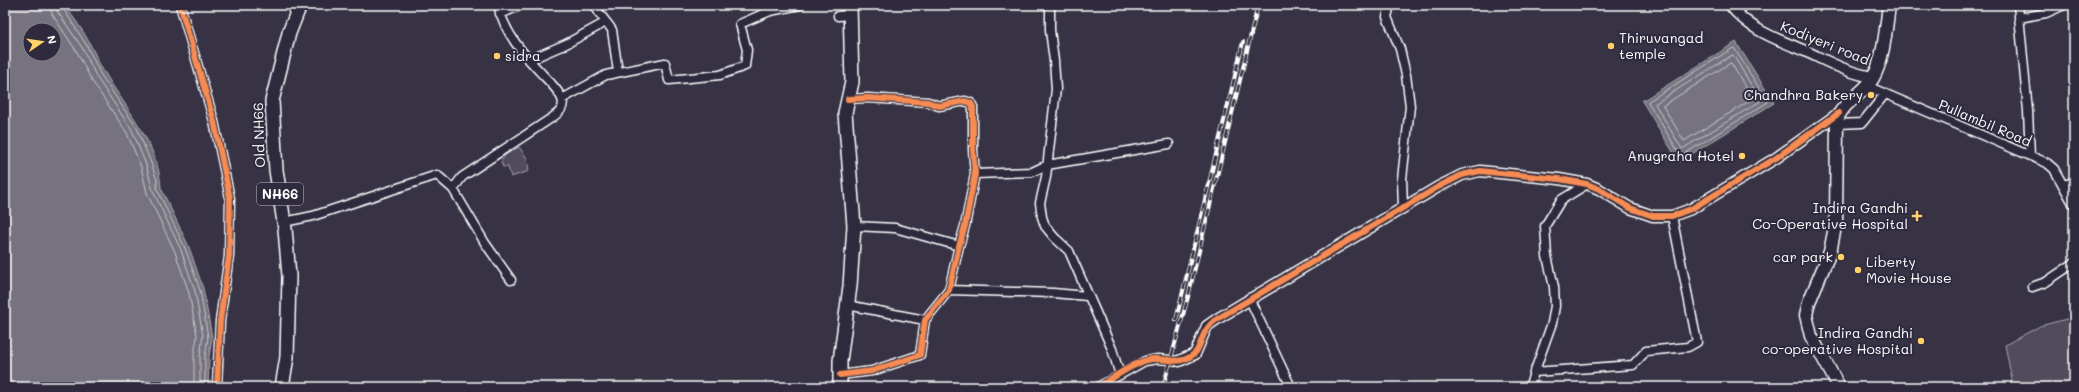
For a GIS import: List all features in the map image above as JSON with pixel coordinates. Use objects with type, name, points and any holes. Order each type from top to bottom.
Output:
[{"type":"main road","name":"Old NH66","points":[[282,387],[287,357],[289,276],[284,222],[276,170],[272,102],[289,33],[300,5]]},
{"type":"main road","points":[[1840,387],[1811,336],[1806,315],[1809,302],[1830,252],[1836,222],[1838,119],[1870,82],[1883,46],[1889,5]]},
{"type":"main road","points":[[840,381],[840,361],[854,226],[845,113],[852,82],[846,12]]},
{"type":"street","points":[[180,5],[223,159],[230,198],[229,256],[220,321],[217,387]]},
{"type":"street","points":[[453,189],[462,177],[510,148],[560,112],[563,107],[562,99],[514,43],[500,14],[498,5]]},
{"type":"street","points":[[500,14],[522,5]]},
{"type":"street","points":[[595,5],[599,15],[612,30],[618,72]]},
{"type":"street","points":[[562,99],[601,77],[665,62],[669,80],[682,80],[720,75],[745,66],[747,50],[740,24],[770,11],[800,5]]},
{"type":"street","points":[[1050,5],[1050,30],[1056,89],[1047,165],[1040,203],[1042,218],[1045,226],[1069,251],[1087,296],[1112,349],[1120,374]]},
{"type":"street","points":[[1390,5],[1387,17],[1400,49],[1406,75],[1410,106],[1402,179],[1403,208]]},
{"type":"street","name":"Kodiyeri road","points":[[1730,5],[1762,33],[1784,44],[1860,75],[1870,82]]},
{"type":"street","points":[[2018,5],[2028,111],[2030,156]]},
{"type":"street","points":[[2019,18],[2046,13],[2064,5]]},
{"type":"street","points":[[529,60],[566,44],[606,22]]},
{"type":"street","name":"Pullambil Road","points":[[1870,82],[1885,94],[2047,163],[2054,169],[2074,205]]},
{"type":"street","points":[[1098,387],[1145,361],[1152,359],[1179,362],[1195,354],[1203,334],[1211,322],[1249,298],[1462,175],[1480,171],[1558,179],[1587,184],[1599,189],[1630,208],[1653,216],[1672,216],[1691,208],[1776,158],[1838,119],[1862,123],[1885,94]]},
{"type":"street","points":[[840,381],[920,355],[925,320],[949,290],[965,226],[975,174],[972,150],[973,107],[971,103],[966,101],[939,106],[928,102],[848,98]]},
{"type":"street","points":[[975,174],[1032,172],[1047,165],[1169,144]]},
{"type":"street","points":[[284,222],[313,216],[436,175],[453,189],[485,243],[511,280]]},
{"type":"street","points":[[2063,185],[2074,182]]},
{"type":"street","points":[[1529,387],[1552,323],[1555,306],[1554,287],[1547,256],[1545,226],[1561,200],[1587,184]]},
{"type":"street","points":[[1534,372],[1633,365],[1646,351],[1688,347],[1697,342],[1672,216]]},
{"type":"street","points":[[854,226],[895,228],[959,246]]},
{"type":"street","points":[[2032,287],[2046,282],[2074,264]]},
{"type":"street","points":[[949,290],[1053,293],[1087,296]]},
{"type":"street","points":[[1249,298],[1291,387]]},
{"type":"street","points":[[847,305],[925,320]]},
{"type":"shaded area","points":[[519,147],[527,158],[529,171],[511,177],[508,167],[503,167],[501,162],[505,155]]},
{"type":"shaded area","points":[[2074,317],[2074,387],[2011,387],[2012,380],[2005,345],[2040,326]]},
{"type":"water","points":[[5,5],[64,5],[85,35],[103,70],[148,142],[159,172],[161,188],[189,247],[203,288],[212,337],[209,357],[208,387],[5,387]]},
{"type":"water","points":[[1736,42],[1774,103],[1679,162],[1642,101]]},
{"type":"railway","points":[[1163,387],[1188,297],[1258,5]]},
{"type":"railway","points":[[1176,320],[1243,42]]},
{"type":"cycle path","points":[[180,5],[214,121],[230,198],[229,256],[220,321],[217,387]]},
{"type":"cycle path","points":[[840,375],[872,371],[920,355],[925,320],[949,290],[965,226],[975,174],[973,150],[973,107],[971,103],[965,101],[939,106],[928,102],[868,98],[848,99]]},
{"type":"cycle path","points":[[1098,387],[1128,368],[1147,360],[1159,359],[1176,361],[1188,358],[1199,348],[1204,333],[1211,323],[1438,187],[1462,175],[1480,171],[1559,179],[1587,184],[1599,189],[1630,208],[1653,216],[1672,216],[1691,209],[1776,158],[1839,113]]},
{"type":"place","name":"Thiruvangad temple","points":[[1611,46]]},
{"type":"place","name":"sidra","points":[[497,56]]},
{"type":"place","name":"Chandhra Bakery","points":[[1871,95]]},
{"type":"place","name":"Anugraha Hotel","points":[[1742,156]]},
{"type":"place","name":"Indira Gandhi Co-Operative Hospital","points":[[1917,216]]},
{"type":"place","name":"car park","points":[[1841,257]]},
{"type":"place","name":"Liberty Movie House","points":[[1858,270]]},
{"type":"place","name":"Indira Gandhi co-operative Hospital","points":[[1921,341]]}]
